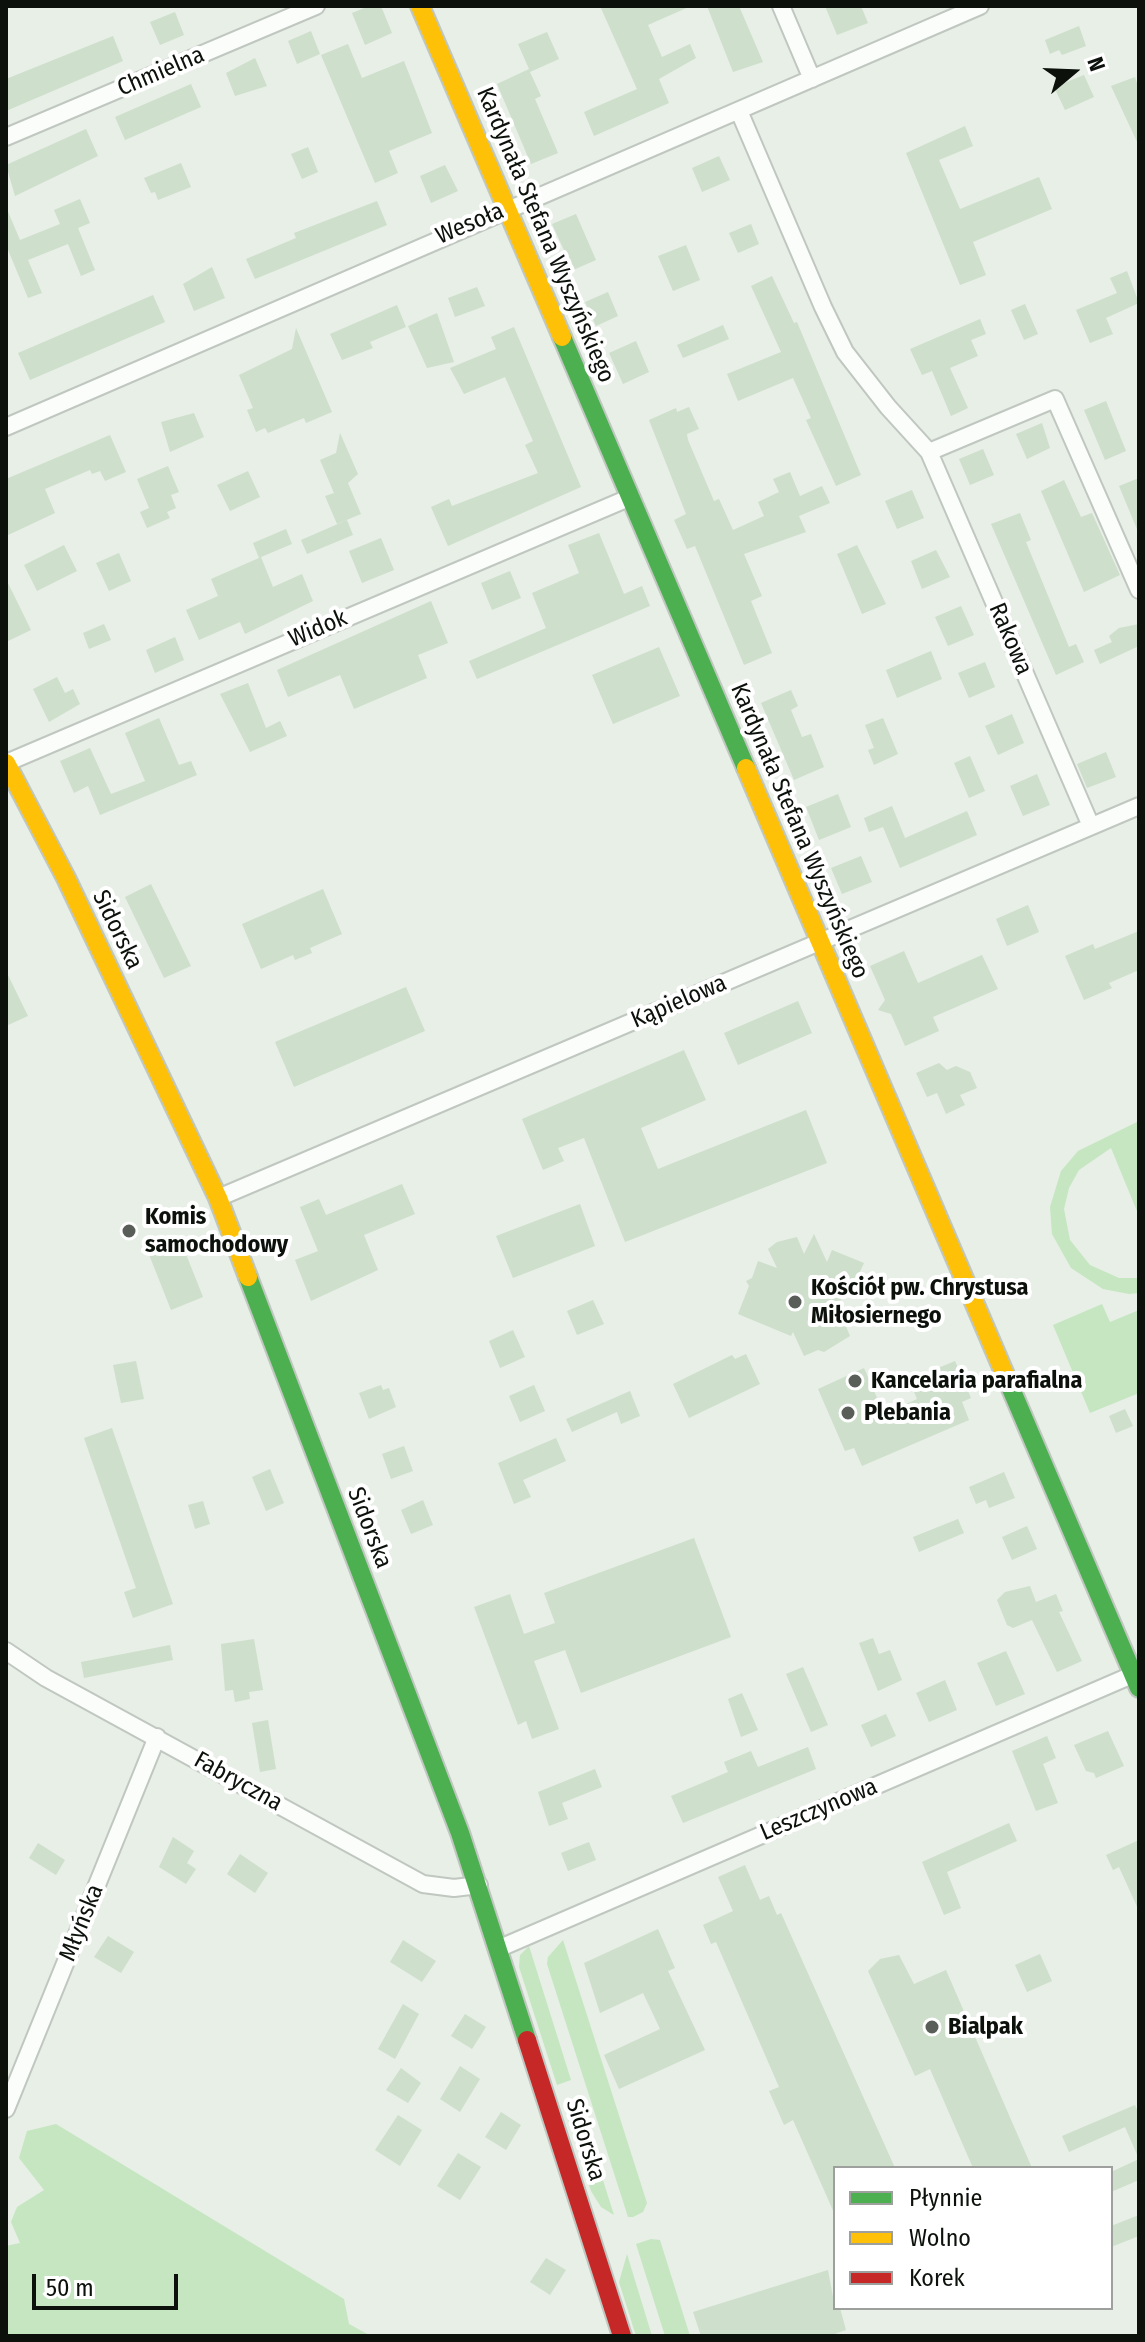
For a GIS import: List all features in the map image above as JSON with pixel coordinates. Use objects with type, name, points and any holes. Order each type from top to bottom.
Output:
[{"type":"street","name":"Chmielna","points":[[6,137],[316,6]]},
{"type":"street","name":"Kardynała Stefana Wyszyńskiego","points":[[420,6],[1137,1678]]},
{"type":"street","points":[[781,6],[812,79]]},
{"type":"street","name":"Wesoła","points":[[6,427],[980,6]]},
{"type":"street","name":"Rakowa","points":[[739,111],[845,352],[888,407],[929,452],[1091,826]]},
{"type":"street","points":[[929,452],[1055,399],[1139,590]]},
{"type":"street","name":"Widok","points":[[6,763],[631,497]]},
{"type":"street","name":"Sidorska","points":[[6,763],[66,878],[218,1198],[479,1885],[622,2336]]},
{"type":"street","name":"Kąpielowa","points":[[218,1198],[1139,806]]},
{"type":"street","name":"Fabryczna","points":[[6,1651],[46,1678],[423,1884],[454,1888],[479,1885]]},
{"type":"street","name":"Leszczynowa","points":[[500,1948],[1137,1678]]},
{"type":"street","name":"Młyńska","points":[[6,2109],[157,1737]]},
{"type":"green space","points":[[1139,1121],[1139,1216],[1111,1148],[1079,1170],[1069,1188],[1064,1209],[1070,1240],[1090,1265],[1119,1278],[1139,1278],[1139,1293],[1129,1294],[1103,1289],[1071,1268],[1052,1234],[1050,1207],[1061,1171],[1078,1151]]},
{"type":"green space","points":[[1102,1304],[1110,1322],[1139,1310],[1139,1393],[1090,1413],[1053,1325]]},
{"type":"green space","points":[[563,1940],[647,2203],[643,2212],[633,2217],[628,2217],[547,1964],[548,1957]]},
{"type":"green space","points":[[529,1946],[571,2080],[557,2085],[519,1967],[520,1955]]},
{"type":"green space","points":[[580,2108],[614,2215],[601,2207],[591,2191],[566,2113]]},
{"type":"green space","points":[[56,2124],[344,2299],[349,2324],[371,2336],[6,2336],[6,2246],[20,2243],[11,2222],[17,2207],[44,2190],[19,2158],[27,2131]]},
{"type":"green space","points":[[651,2239],[660,2240],[690,2336],[665,2336],[636,2244]]},
{"type":"green space","points":[[627,2254],[652,2336],[636,2336],[619,2282]]},
{"type":"building","points":[[369,6],[381,6],[392,33],[365,45],[352,13]]},
{"type":"building","points":[[600,6],[691,6],[648,25],[662,57],[690,44],[696,58],[659,79],[669,103],[594,136],[584,112],[637,89]]},
{"type":"building","points":[[707,6],[739,6],[763,62],[733,72]]},
{"type":"building","points":[[825,6],[861,6],[868,23],[837,35]]},
{"type":"building","points":[[175,12],[184,35],[160,45],[150,22]]},
{"type":"building","points":[[1079,26],[1086,46],[1062,55],[1059,50],[1050,54],[1045,40]]},
{"type":"building","points":[[311,31],[320,54],[297,64],[288,41]]},
{"type":"building","points":[[547,32],[559,59],[530,72],[541,96],[535,99],[558,153],[531,164],[497,84],[529,69],[518,44]]},
{"type":"building","points":[[113,36],[123,61],[6,111],[6,79]]},
{"type":"building","points":[[348,44],[362,78],[404,61],[432,133],[389,151],[398,173],[375,183],[321,55]]},
{"type":"building","points":[[255,58],[267,86],[235,96],[226,73]]},
{"type":"building","points":[[1084,75],[1094,97],[1065,110],[1054,87]]},
{"type":"building","points":[[1135,77],[1139,89],[1139,146],[1111,86]]},
{"type":"building","points":[[191,84],[201,107],[125,140],[115,117]]},
{"type":"building","points":[[965,126],[973,146],[939,160],[960,209],[1039,177],[1052,209],[973,242],[986,275],[960,285],[906,153]]},
{"type":"building","points":[[86,129],[98,156],[15,196],[6,165]]},
{"type":"building","points":[[308,147],[318,172],[302,179],[291,154]]},
{"type":"building","points":[[719,156],[730,180],[702,192],[692,168]]},
{"type":"building","points":[[181,163],[191,187],[158,200],[144,178]]},
{"type":"building","points":[[445,165],[458,191],[431,203],[420,176]]},
{"type":"building","points":[[80,199],[90,223],[78,228],[95,270],[81,276],[68,244],[28,260],[42,293],[28,298],[6,245],[6,207],[20,240],[60,224],[54,210]]},
{"type":"building","points":[[377,201],[387,225],[255,279],[246,259],[296,238],[294,233]]},
{"type":"building","points":[[576,214],[596,260],[573,270],[552,224]]},
{"type":"building","points":[[751,224],[759,244],[738,253],[729,233]]},
{"type":"building","points":[[686,245],[700,280],[673,291],[658,256]]},
{"type":"building","points":[[212,267],[225,298],[194,311],[183,284]]},
{"type":"building","points":[[1127,271],[1139,303],[1106,318],[1113,334],[1090,343],[1076,310],[1117,293],[1110,278]]},
{"type":"building","points":[[772,276],[794,323],[797,322],[861,475],[836,486],[806,420],[811,418],[793,378],[738,401],[727,374],[781,352],[751,286]]},
{"type":"building","points":[[477,287],[485,306],[455,317],[448,298]]},
{"type":"building","points":[[608,292],[618,316],[596,326],[585,302]]},
{"type":"building","points":[[153,295],[165,322],[30,380],[18,353]]},
{"type":"building","points":[[1025,304],[1038,334],[1024,340],[1011,310]]},
{"type":"building","points":[[397,305],[406,327],[370,342],[373,348],[342,360],[330,334]]},
{"type":"building","points":[[437,313],[454,362],[427,368],[408,326]]},
{"type":"building","points":[[980,319],[986,334],[971,340],[978,356],[950,368],[968,408],[951,416],[932,371],[922,375],[910,349]]},
{"type":"building","points":[[723,325],[729,339],[683,358],[677,345]]},
{"type":"building","points":[[514,327],[581,487],[448,546],[431,507],[449,499],[452,506],[538,473],[525,445],[533,441],[505,377],[464,394],[450,368],[496,349],[491,337]]},
{"type":"building","points":[[296,328],[332,412],[306,423],[304,418],[268,433],[265,428],[256,432],[247,410],[253,408],[239,375],[292,349]]},
{"type":"building","points":[[636,341],[649,372],[623,384],[609,353]]},
{"type":"building","points":[[1106,401],[1126,451],[1105,460],[1084,410]]},
{"type":"building","points":[[689,407],[699,429],[687,434],[688,440],[714,501],[719,499],[733,530],[764,516],[758,502],[779,492],[773,479],[790,472],[800,496],[822,486],[830,503],[799,516],[806,532],[744,554],[762,596],[751,601],[772,653],[744,665],[695,546],[687,549],[674,520],[686,514],[649,420],[676,408],[677,412]]},
{"type":"building","points":[[194,413],[204,437],[170,452],[161,422]]},
{"type":"building","points":[[1042,423],[1050,448],[1027,459],[1016,434]]},
{"type":"building","points":[[340,433],[358,474],[348,483],[361,514],[337,524],[325,496],[334,493],[320,460],[336,453]]},
{"type":"building","points":[[110,435],[126,472],[105,481],[100,471],[92,474],[90,470],[45,489],[55,513],[6,536],[6,479]]},
{"type":"building","points":[[983,449],[994,475],[970,485],[959,459]]},
{"type":"building","points":[[168,466],[179,492],[171,495],[176,508],[167,512],[170,518],[147,528],[140,512],[149,508],[137,479]]},
{"type":"building","points":[[248,471],[260,497],[230,511],[217,485]]},
{"type":"building","points":[[1139,478],[1139,534],[1119,486]]},
{"type":"building","points":[[1064,480],[1081,517],[1092,513],[1120,575],[1084,592],[1041,491]]},
{"type":"building","points":[[912,490],[924,518],[897,529],[885,501]]},
{"type":"building","points":[[1020,513],[1031,540],[1026,542],[1069,647],[1076,644],[1084,662],[1056,675],[991,524]]},
{"type":"building","points":[[347,520],[353,535],[307,554],[301,540]]},
{"type":"building","points":[[286,529],[292,544],[261,557],[273,587],[302,574],[313,601],[245,634],[240,622],[199,640],[186,610],[218,596],[211,579],[259,558],[253,543]]},
{"type":"building","points":[[599,533],[624,594],[642,586],[650,606],[477,679],[469,661],[546,628],[532,593],[579,573],[568,545]]},
{"type":"building","points":[[381,538],[394,570],[362,583],[349,551]]},
{"type":"building","points":[[64,545],[77,571],[37,591],[24,565]]},
{"type":"building","points":[[857,545],[886,604],[862,614],[837,554]]},
{"type":"building","points":[[936,550],[950,577],[922,589],[911,561]]},
{"type":"building","points":[[119,553],[131,581],[109,591],[96,563]]},
{"type":"building","points":[[510,571],[521,598],[492,610],[481,583]]},
{"type":"building","points":[[6,579],[31,630],[6,642]]},
{"type":"building","points":[[431,601],[448,643],[418,655],[427,678],[354,709],[340,675],[288,697],[277,670]]},
{"type":"building","points":[[961,606],[974,635],[948,646],[935,617]]},
{"type":"building","points":[[104,624],[111,640],[89,649],[83,633]]},
{"type":"building","points":[[1139,624],[1139,646],[1100,664],[1094,650],[1112,642],[1109,636],[1119,628]]},
{"type":"building","points":[[175,637],[184,660],[155,673],[146,650]]},
{"type":"building","points":[[659,647],[680,696],[613,724],[592,675]]},
{"type":"building","points":[[931,651],[942,679],[897,698],[886,670]]},
{"type":"building","points":[[985,662],[995,687],[969,698],[958,673]]},
{"type":"building","points":[[57,677],[65,693],[73,689],[80,704],[49,722],[33,689]]},
{"type":"building","points":[[248,683],[266,728],[280,721],[287,736],[250,752],[220,694]]},
{"type":"building","points":[[791,690],[798,706],[791,710],[802,737],[811,734],[824,767],[794,780],[761,703]]},
{"type":"building","points":[[1012,714],[1024,743],[998,755],[985,726]]},
{"type":"building","points":[[159,718],[179,765],[191,761],[197,775],[100,815],[88,786],[74,793],[60,761],[90,748],[111,794],[145,781],[125,733]]},
{"type":"building","points":[[883,718],[898,754],[874,765],[868,750],[874,748],[865,725]]},
{"type":"building","points":[[1106,752],[1116,777],[1087,788],[1077,764]]},
{"type":"building","points":[[970,756],[985,791],[969,798],[954,763]]},
{"type":"building","points":[[1037,774],[1050,805],[1023,816],[1010,786]]},
{"type":"building","points":[[838,794],[851,827],[819,840],[806,807]]},
{"type":"building","points":[[892,806],[905,838],[967,811],[977,835],[900,868],[883,827],[869,832],[864,818]]},
{"type":"building","points":[[861,856],[872,882],[842,894],[831,868]]},
{"type":"building","points":[[151,884],[191,966],[164,978],[125,897]]},
{"type":"building","points":[[323,889],[342,934],[310,948],[312,953],[295,960],[293,955],[261,969],[242,924]]},
{"type":"building","points":[[1028,905],[1039,932],[1007,946],[996,919]]},
{"type":"building","points":[[1139,931],[1139,970],[1109,983],[1112,988],[1084,1000],[1065,956],[1093,944],[1095,949]]},
{"type":"building","points":[[904,951],[918,983],[982,955],[998,989],[933,1017],[939,1031],[905,1046],[891,1014],[878,1010],[885,1000],[870,966]]},
{"type":"building","points":[[6,971],[28,1016],[6,1026]]},
{"type":"building","points":[[406,987],[425,1031],[294,1087],[275,1042]]},
{"type":"building","points":[[798,1001],[812,1033],[738,1065],[724,1033]]},
{"type":"building","points":[[684,1050],[706,1100],[641,1128],[658,1169],[806,1110],[827,1163],[625,1242],[584,1138],[558,1148],[564,1161],[543,1170],[522,1119]]},
{"type":"building","points":[[939,1063],[947,1070],[956,1066],[970,1072],[977,1088],[960,1095],[965,1105],[946,1114],[937,1093],[927,1097],[916,1073]]},
{"type":"building","points":[[402,1184],[415,1214],[364,1235],[378,1270],[311,1301],[295,1260],[318,1251],[300,1207],[319,1199],[326,1215]]},
{"type":"building","points":[[580,1204],[595,1246],[513,1278],[496,1236]]},
{"type":"building","name":"Kościół pw. Chrystusa Miłosiernego","points":[[814,1234],[827,1262],[832,1250],[864,1263],[851,1291],[834,1284],[848,1314],[840,1312],[850,1336],[824,1352],[818,1350],[804,1356],[793,1332],[791,1336],[738,1314],[749,1286],[746,1281],[752,1278],[758,1261],[777,1268],[768,1249],[777,1242],[797,1237],[804,1254]]},
{"type":"building","points":[[180,1239],[203,1297],[171,1310],[148,1252]]},
{"type":"building","points":[[593,1300],[604,1324],[577,1335],[567,1311]]},
{"type":"building","points":[[513,1330],[525,1357],[500,1368],[489,1341]]},
{"type":"building","points":[[746,1354],[760,1384],[689,1418],[673,1384],[732,1355],[735,1359]]},
{"type":"building","points":[[136,1361],[144,1399],[121,1403],[113,1365]]},
{"type":"building","points":[[955,1361],[971,1398],[962,1402],[969,1420],[862,1466],[854,1448],[845,1451],[818,1389],[864,1368],[884,1414],[917,1399],[909,1380]]},
{"type":"building","points":[[381,1385],[383,1390],[389,1388],[396,1407],[369,1419],[359,1393]]},
{"type":"building","points":[[534,1385],[545,1411],[520,1422],[509,1396]]},
{"type":"building","points":[[630,1391],[640,1416],[621,1424],[617,1412],[572,1432],[566,1419]]},
{"type":"building","points":[[1125,1409],[1133,1426],[1116,1433],[1109,1416]]},
{"type":"building","points":[[112,1428],[173,1604],[133,1618],[124,1592],[136,1588],[84,1438]]},
{"type":"building","points":[[556,1438],[566,1461],[523,1480],[531,1497],[514,1504],[498,1463]]},
{"type":"building","points":[[404,1446],[413,1471],[391,1479],[382,1454]]},
{"type":"building","points":[[270,1469],[284,1503],[266,1511],[252,1477]]},
{"type":"building","points":[[1004,1472],[1015,1498],[989,1508],[986,1500],[976,1504],[969,1487]]},
{"type":"building","points":[[423,1500],[433,1525],[411,1534],[401,1510]]},
{"type":"building","points":[[203,1501],[210,1524],[195,1529],[188,1505]]},
{"type":"building","points":[[958,1519],[964,1533],[919,1552],[913,1537]]},
{"type":"building","points":[[1027,1526],[1037,1549],[1012,1560],[1002,1537]]},
{"type":"building","points":[[694,1538],[731,1637],[581,1693],[565,1650],[534,1661],[559,1729],[532,1739],[526,1721],[518,1725],[474,1607],[510,1594],[524,1634],[555,1623],[544,1593]]},
{"type":"building","points":[[1030,1586],[1036,1602],[1056,1594],[1063,1611],[1059,1612],[1082,1661],[1057,1672],[1032,1620],[1013,1628],[1007,1625],[997,1600],[1005,1592]]},
{"type":"building","points":[[873,1638],[879,1654],[890,1650],[902,1680],[878,1691],[859,1643]]},
{"type":"building","points":[[254,1639],[263,1690],[249,1692],[250,1699],[235,1702],[233,1690],[225,1691],[221,1644]]},
{"type":"building","points":[[170,1645],[173,1660],[84,1678],[81,1662]]},
{"type":"building","points":[[1006,1651],[1025,1694],[996,1706],[977,1663]]},
{"type":"building","points":[[803,1667],[828,1725],[811,1732],[786,1674]]},
{"type":"building","points":[[945,1680],[957,1710],[929,1722],[916,1693]]},
{"type":"building","points":[[742,1693],[758,1730],[741,1737],[728,1699]]},
{"type":"building","points":[[886,1714],[896,1736],[871,1747],[861,1725]]},
{"type":"building","points":[[268,1720],[276,1769],[260,1772],[252,1723]]},
{"type":"building","points":[[1108,1731],[1124,1766],[1096,1778],[1094,1773],[1086,1771],[1074,1745]]},
{"type":"building","points":[[1047,1736],[1056,1758],[1043,1764],[1058,1803],[1036,1811],[1012,1751]]},
{"type":"building","points":[[808,1747],[816,1769],[683,1823],[671,1796],[728,1772],[724,1762],[751,1751],[758,1767]]},
{"type":"building","points":[[595,1769],[602,1787],[562,1803],[568,1819],[549,1826],[538,1792]]},
{"type":"building","points":[[1009,1823],[1017,1841],[947,1872],[961,1908],[944,1915],[922,1862]]},
{"type":"building","points":[[173,1837],[194,1851],[187,1863],[196,1869],[186,1884],[159,1867]]},
{"type":"building","points":[[1139,1840],[1139,1911],[1119,1867],[1113,1870],[1106,1855]]},
{"type":"building","points":[[589,1842],[596,1860],[568,1871],[561,1853]]},
{"type":"building","points":[[38,1843],[65,1860],[56,1875],[29,1858]]},
{"type":"building","points":[[240,1854],[268,1873],[255,1893],[227,1874]]},
{"type":"building","points":[[745,1865],[760,1900],[769,1896],[777,1915],[781,1913],[894,2166],[833,2166],[833,2210],[793,2120],[784,2125],[769,2091],[779,2087],[716,1942],[711,1944],[703,1925],[733,1911],[718,1877]]},
{"type":"building","points":[[658,1929],[675,1968],[668,1971],[705,2050],[619,2089],[604,2055],[660,2029],[643,1993],[600,2013],[584,1963]]},
{"type":"building","points":[[108,1936],[134,1952],[121,1973],[94,1957]]},
{"type":"building","points":[[403,1940],[436,1961],[422,1982],[390,1962]]},
{"type":"building","points":[[1040,1954],[1052,1981],[1027,1992],[1015,1965]]},
{"type":"building","name":"Bialpak","points":[[899,1955],[914,1984],[946,1970],[1031,2166],[972,2166],[930,2069],[915,2076],[868,1971],[880,1959]]},
{"type":"building","points":[[403,2004],[419,2014],[395,2059],[378,2049]]},
{"type":"building","points":[[465,2014],[486,2027],[472,2049],[451,2036]]},
{"type":"building","points":[[460,2066],[480,2079],[460,2112],[440,2099]]},
{"type":"building","points":[[401,2068],[421,2083],[408,2103],[386,2090]]},
{"type":"building","points":[[1135,2105],[1139,2115],[1139,2159],[1125,2127],[1069,2152],[1062,2136]]},
{"type":"building","points":[[501,2112],[521,2125],[506,2150],[485,2137]]},
{"type":"building","points":[[398,2115],[422,2130],[400,2166],[375,2150]]},
{"type":"building","points":[[458,2153],[481,2167],[460,2200],[437,2186]]},
{"type":"building","points":[[1139,2159],[1139,2180],[1113,2191],[1113,2171]]},
{"type":"building","points":[[1139,2215],[1139,2236],[1113,2246],[1113,2225]]},
{"type":"building","points":[[546,2258],[566,2270],[550,2295],[530,2282]]},
{"type":"building","points":[[828,2270],[833,2310],[841,2310],[846,2330],[829,2336],[701,2336],[693,2312]]},
{"type":"traffic: fast","points":[[562,337],[746,768]]},
{"type":"traffic: fast","points":[[248,1277],[460,1833],[527,2040]]},
{"type":"traffic: fast","points":[[1006,1377],[1139,1688]]},
{"type":"traffic: slow","points":[[420,6],[562,337]]},
{"type":"traffic: slow","points":[[6,763],[66,878],[218,1198],[248,1277]]},
{"type":"traffic: slow","points":[[746,768],[1006,1377]]},
{"type":"traffic: jam","points":[[527,2040],[622,2336]]},
{"type":"place","name":"Komis samochodowy","points":[[129,1231]]},
{"type":"place","name":"Kościół pw. Chrystusa Miłosiernego","points":[[795,1302]]},
{"type":"place","name":"Kancelaria parafialna","points":[[855,1381]]},
{"type":"place","name":"Plebania","points":[[848,1413]]},
{"type":"place","name":"Bialpak","points":[[932,2027]]}]
